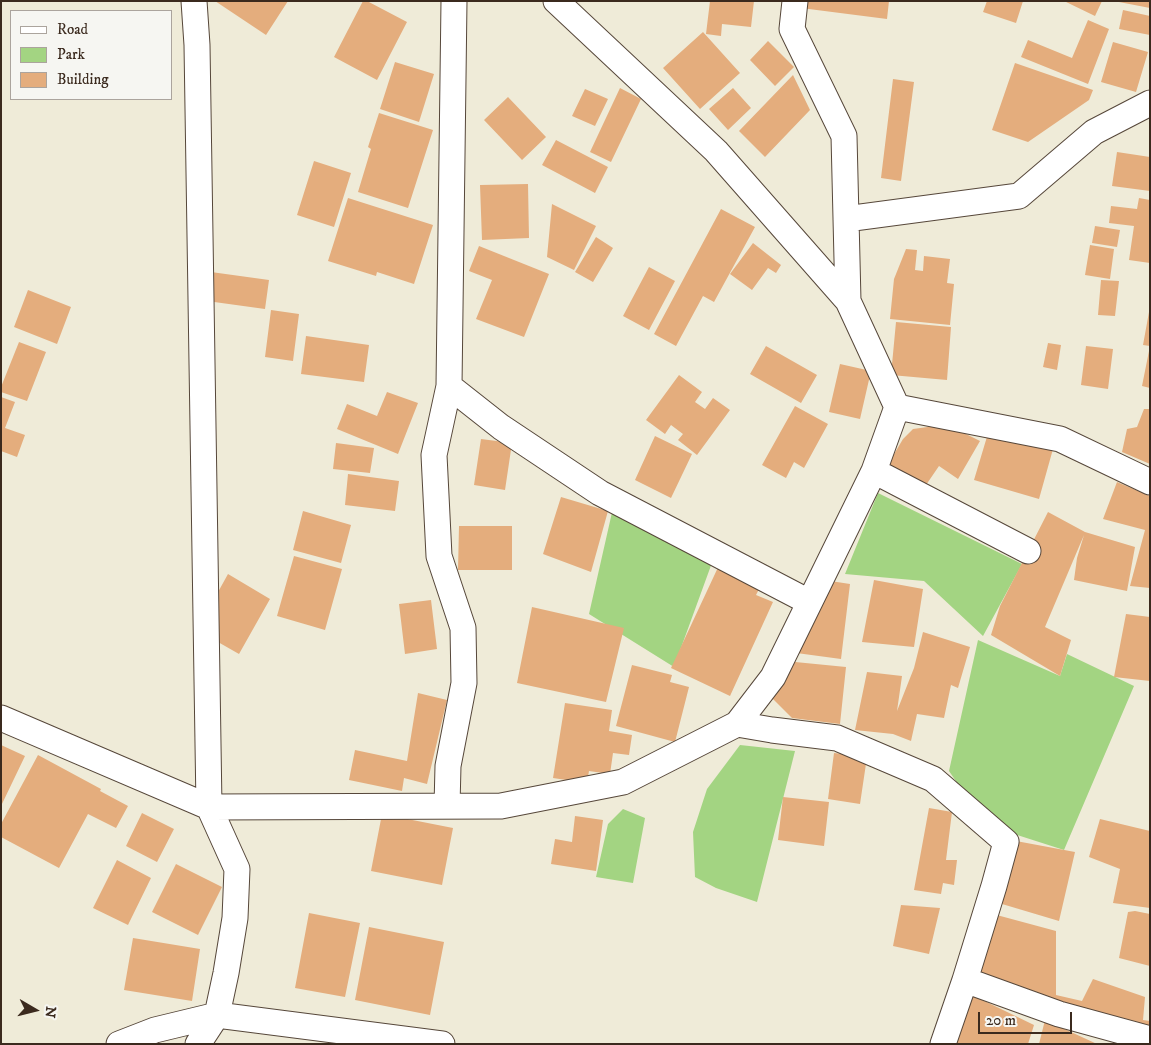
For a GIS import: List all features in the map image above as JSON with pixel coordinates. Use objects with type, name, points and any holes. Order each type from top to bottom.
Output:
[{"type":"street","points":[[194,1],[197,55],[210,807],[237,869],[235,918],[217,1015],[198,1044]]},
{"type":"street","points":[[447,806],[448,766],[464,684],[463,628],[439,556],[434,455],[449,386],[454,1]]},
{"type":"street","points":[[1,718],[210,807],[501,806],[623,782],[737,724],[773,677],[874,470],[897,407],[848,301],[716,151],[556,1]]},
{"type":"street","points":[[796,1],[792,29],[844,136],[848,301]]},
{"type":"street","points":[[846,219],[1019,196],[1094,132],[1150,103]]},
{"type":"street","points":[[449,386],[501,427],[600,493],[809,602]]},
{"type":"street","points":[[897,407],[1060,440],[1150,482]]},
{"type":"street","points":[[874,470],[1028,552]]},
{"type":"street","points":[[737,724],[837,738],[934,779],[1006,842],[965,980],[943,1044]]},
{"type":"street","points":[[965,980],[1059,1014],[1150,1039]]},
{"type":"street","points":[[119,1044],[155,1030],[217,1015],[442,1044]]},
{"type":"green space","points":[[878,493],[1022,564],[983,636],[924,581],[845,574]]},
{"type":"green space","points":[[613,508],[713,560],[674,667],[589,614]]},
{"type":"green space","points":[[978,640],[1060,676],[1067,654],[1134,686],[1064,850],[986,825],[949,771]]},
{"type":"green space","points":[[740,745],[795,751],[757,902],[716,888],[695,877],[693,832],[707,789]]},
{"type":"green space","points":[[623,809],[645,818],[633,883],[596,877],[608,824]]},
{"type":"building","points":[[215,1],[288,1],[266,35]]},
{"type":"building","points":[[363,1],[367,1],[407,22],[377,80],[334,57]]},
{"type":"building","points":[[710,1],[754,1],[751,27],[722,24],[721,36],[706,34]]},
{"type":"building","points":[[802,1],[889,1],[887,19],[801,8]]},
{"type":"building","points":[[987,1],[1023,1],[1016,23],[983,12]]},
{"type":"building","points":[[1064,1],[1102,1],[1095,16]]},
{"type":"building","points":[[1150,1],[1150,8],[1119,2]]},
{"type":"building","points":[[1123,10],[1150,16],[1150,35],[1119,29]]},
{"type":"building","points":[[1088,20],[1109,29],[1088,84],[1021,57],[1028,40],[1072,58]]},
{"type":"building","points":[[703,32],[740,73],[700,109],[663,68]]},
{"type":"building","points":[[768,41],[794,67],[775,86],[750,60]]},
{"type":"building","points":[[1113,42],[1148,52],[1136,92],[1101,82]]},
{"type":"building","points":[[395,62],[434,74],[419,122],[380,109]]},
{"type":"building","points":[[1015,63],[1093,90],[1089,100],[1028,142],[992,130]]},
{"type":"building","points":[[793,75],[810,110],[765,157],[739,131]]},
{"type":"building","points":[[893,79],[914,82],[901,181],[881,178]]},
{"type":"building","points":[[620,88],[641,99],[611,162],[590,152]]},
{"type":"building","points":[[733,88],[751,108],[728,130],[709,109]]},
{"type":"building","points":[[585,89],[608,99],[595,126],[572,116]]},
{"type":"building","points":[[508,97],[546,137],[522,160],[484,120]]},
{"type":"building","points":[[379,113],[433,130],[408,208],[358,192],[371,149],[368,147]]},
{"type":"building","points":[[556,140],[608,167],[595,193],[542,165]]},
{"type":"building","points":[[1117,152],[1150,157],[1150,191],[1112,186]]},
{"type":"building","points":[[314,161],[351,173],[334,227],[297,215]]},
{"type":"building","points":[[528,184],[529,238],[482,240],[480,185]]},
{"type":"building","points":[[348,198],[433,225],[414,284],[377,272],[376,276],[328,261]]},
{"type":"building","points":[[1139,198],[1150,200],[1150,263],[1129,260],[1134,226],[1109,223],[1111,206],[1137,209]]},
{"type":"building","points":[[552,204],[596,226],[574,270],[547,257]]},
{"type":"building","points":[[721,209],[755,227],[714,302],[703,296],[676,346],[654,334]]},
{"type":"building","points":[[1095,226],[1120,230],[1117,247],[1092,243]]},
{"type":"building","points":[[596,237],[613,248],[593,282],[575,272]]},
{"type":"building","points":[[753,243],[781,265],[776,273],[768,268],[752,290],[730,274]]},
{"type":"building","points":[[1090,245],[1114,249],[1110,279],[1085,275]]},
{"type":"building","points":[[479,246],[549,274],[524,337],[476,319],[492,280],[469,271]]},
{"type":"building","points":[[906,249],[917,250],[915,270],[923,271],[924,256],[950,259],[947,283],[954,284],[950,325],[890,319],[894,279]]},
{"type":"building","points":[[649,267],[675,281],[649,330],[623,316]]},
{"type":"building","points":[[211,272],[269,280],[265,309],[207,301]]},
{"type":"building","points":[[1101,280],[1119,281],[1115,316],[1098,315]]},
{"type":"building","points":[[28,290],[71,307],[57,344],[14,327]]},
{"type":"building","points":[[271,310],[299,314],[293,361],[265,357]]},
{"type":"building","points":[[1150,312],[1150,346],[1143,345]]},
{"type":"building","points":[[896,322],[951,327],[947,380],[891,375]]},
{"type":"building","points":[[306,336],[369,345],[364,382],[301,374]]},
{"type":"building","points":[[19,342],[46,352],[27,401],[1,392],[1,387]]},
{"type":"building","points":[[1048,343],[1061,345],[1057,370],[1043,367]]},
{"type":"building","points":[[766,346],[817,375],[801,403],[750,374]]},
{"type":"building","points":[[1086,346],[1113,349],[1108,389],[1081,385]]},
{"type":"building","points":[[1150,351],[1150,388],[1142,386]]},
{"type":"building","points":[[840,364],[871,371],[860,419],[829,412]]},
{"type":"building","points":[[679,375],[702,392],[695,402],[705,409],[713,398],[730,410],[697,455],[678,440],[683,434],[671,425],[665,434],[646,420]]},
{"type":"building","points":[[387,392],[418,403],[398,454],[337,429],[347,404],[377,416]]},
{"type":"building","points":[[1,397],[15,402],[5,428],[25,435],[17,457],[1,451]]},
{"type":"building","points":[[795,406],[828,424],[804,468],[794,462],[786,478],[762,465]]},
{"type":"building","points":[[1144,409],[1150,409],[1150,464],[1122,452],[1127,429],[1137,427]]},
{"type":"building","points":[[935,426],[960,431],[980,441],[958,479],[939,466],[926,485],[887,466],[903,439],[913,429]]},
{"type":"building","points":[[989,430],[1053,449],[1039,499],[974,480]]},
{"type":"building","points":[[655,436],[692,454],[671,498],[635,480]]},
{"type":"building","points":[[481,439],[512,443],[505,490],[474,485]]},
{"type":"building","points":[[336,443],[374,448],[370,473],[333,469]]},
{"type":"building","points":[[348,474],[399,481],[395,511],[345,505]]},
{"type":"building","points":[[1117,482],[1150,496],[1150,588],[1130,586],[1145,530],[1103,519]]},
{"type":"building","points":[[561,497],[608,511],[591,572],[543,554]]},
{"type":"building","points":[[303,511],[351,525],[341,563],[293,550]]},
{"type":"building","points":[[1048,512],[1085,532],[1135,547],[1127,591],[1074,580],[1077,558],[1084,535],[1045,627],[1071,640],[1060,676],[991,635],[1000,606]]},
{"type":"building","points":[[459,526],[512,526],[512,570],[458,570]]},
{"type":"building","points":[[294,556],[342,569],[325,630],[277,616]]},
{"type":"building","points":[[721,561],[763,581],[756,595],[773,602],[730,696],[671,668]]},
{"type":"building","points":[[228,574],[270,599],[239,654],[197,630]]},
{"type":"building","points":[[824,580],[850,584],[841,659],[789,652]]},
{"type":"building","points":[[874,580],[923,589],[914,647],[862,642]]},
{"type":"building","points":[[431,600],[437,649],[405,654],[399,604]]},
{"type":"building","points":[[532,607],[624,628],[606,702],[517,683]]},
{"type":"building","points":[[1126,614],[1150,617],[1150,681],[1114,677]]},
{"type":"building","points":[[923,632],[970,647],[958,688],[951,685],[944,718],[917,714],[911,741],[893,734],[855,730],[867,672],[902,676],[897,711],[914,668]]},
{"type":"building","points":[[785,661],[846,667],[840,724],[792,718],[769,695]]},
{"type":"building","points":[[632,665],[672,675],[670,682],[689,687],[675,742],[616,726]]},
{"type":"building","points":[[418,693],[447,700],[427,784],[404,778],[402,791],[349,780],[355,750],[407,761]]},
{"type":"building","points":[[565,703],[612,710],[609,731],[632,735],[629,755],[613,753],[610,774],[589,771],[587,783],[553,778]]},
{"type":"building","points":[[1,745],[25,756],[1,806]]},
{"type":"building","points":[[834,753],[867,757],[860,804],[828,799]]},
{"type":"building","points":[[38,755],[128,806],[116,828],[88,814],[59,868],[1,837],[1,824]]},
{"type":"building","points":[[783,797],[829,802],[824,846],[778,840]]},
{"type":"building","points":[[929,808],[952,812],[946,860],[957,860],[954,885],[943,883],[941,894],[914,890]]},
{"type":"building","points":[[142,813],[174,829],[157,862],[126,846]]},
{"type":"building","points":[[382,814],[453,828],[442,885],[371,871]]},
{"type":"building","points":[[575,816],[603,820],[596,871],[551,864],[555,839],[572,842]]},
{"type":"building","points":[[1100,819],[1150,831],[1150,908],[1113,903],[1120,869],[1089,857]]},
{"type":"building","points":[[1016,841],[1075,852],[1059,921],[1002,904]]},
{"type":"building","points":[[117,860],[151,878],[128,925],[93,908]]},
{"type":"building","points":[[176,864],[222,887],[198,935],[152,912]]},
{"type":"building","points":[[901,905],[940,908],[929,954],[893,946]]},
{"type":"building","points":[[1135,911],[1150,914],[1150,966],[1119,958],[1128,912]]},
{"type":"building","points":[[309,913],[360,923],[345,997],[295,988]]},
{"type":"building","points":[[993,914],[1056,931],[1056,995],[1082,1001],[1093,979],[1145,997],[1143,1020],[1150,1021],[1150,1029],[969,975]]},
{"type":"building","points":[[369,927],[444,942],[430,1015],[355,1000]]},
{"type":"building","points":[[133,938],[200,949],[192,1001],[124,990]]},
{"type":"building","points":[[970,994],[1034,1025],[1028,1044],[953,1044]]},
{"type":"building","points":[[1045,1020],[1097,1044],[1039,1044]]}]
